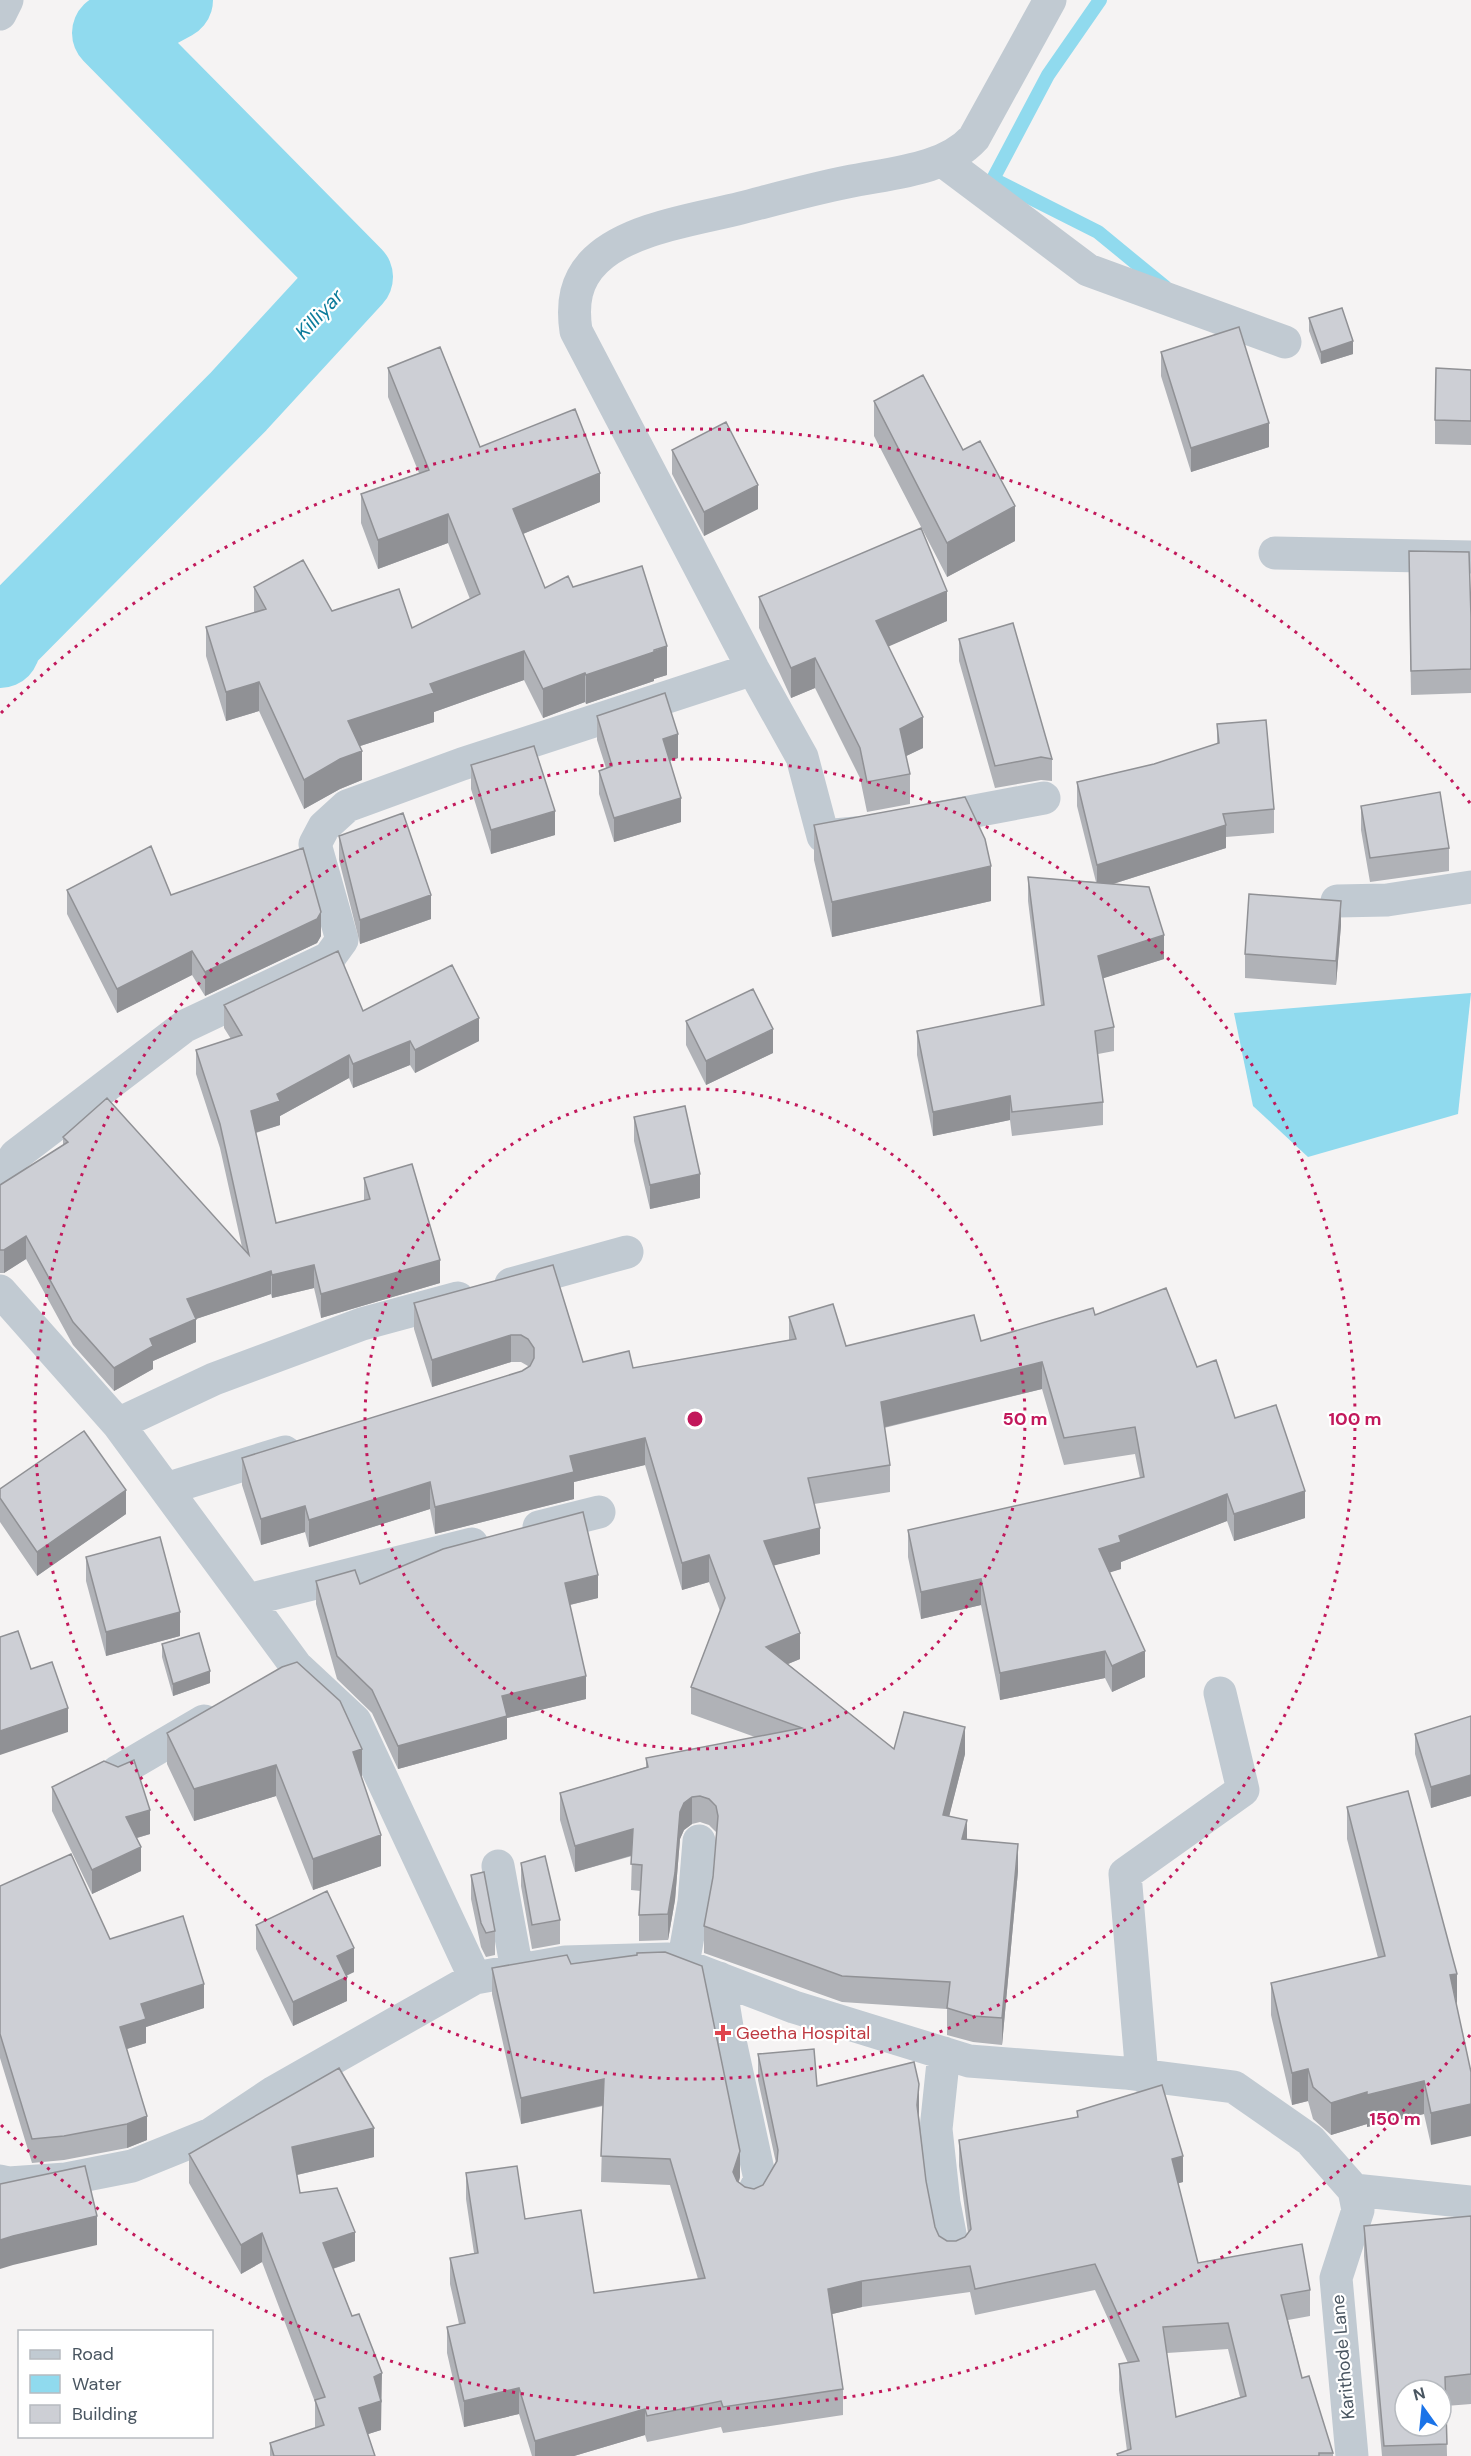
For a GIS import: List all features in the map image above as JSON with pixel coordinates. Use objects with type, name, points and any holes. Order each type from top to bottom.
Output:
[{"type":"street","points":[[0,14],[7,0]]},
{"type":"street","points":[[1044,798],[889,827],[823,836],[802,757],[753,669],[576,331],[574,302],[579,285],[597,259],[610,250],[650,231],[836,184],[943,160],[963,150],[974,138],[1050,0]]},
{"type":"street","points":[[943,160],[1088,270],[1285,342]]},
{"type":"street","points":[[1275,553],[1471,557]]},
{"type":"street","points":[[0,1178],[16,1155],[186,1026],[329,957],[342,940],[315,844],[324,827],[347,806],[472,760],[753,669]]},
{"type":"street","points":[[1337,901],[1388,900],[1471,887]]},
{"type":"street","points":[[118,1424],[214,1379],[362,1324],[627,1252]]},
{"type":"street","points":[[0,1291],[118,1424],[296,1666],[355,1721],[475,1978]]},
{"type":"street","points":[[166,1489],[313,1444]]},
{"type":"street","points":[[248,1600],[599,1512]]},
{"type":"street","points":[[268,1683],[296,1666]]},
{"type":"street","points":[[1142,2076],[1125,1874],[1243,1790],[1220,1693]]},
{"type":"street","points":[[117,1772],[230,1706]]},
{"type":"street","points":[[683,1964],[694,1902],[699,1840]]},
{"type":"street","points":[[498,1866],[517,1970]]},
{"type":"street","points":[[0,2181],[9,2183],[66,2179],[132,2166],[212,2134],[274,2092],[475,1978],[576,1962],[668,1959],[794,2007],[969,2061],[1142,2076],[1234,2087],[1310,2140],[1354,2190],[1471,2202]]},
{"type":"street","points":[[719,1978],[727,2027],[760,2179],[752,2196]]},
{"type":"street","points":[[944,2053],[936,2129],[944,2203],[952,2249]]},
{"type":"street","name":"Karithode Lane","points":[[1352,2456],[1336,2278],[1358,2210],[1354,2190]]},
{"type":"water","points":[[1471,993],[1458,1114],[1308,1157],[1253,1106],[1234,1013]]},
{"type":"building","points":[[1342,308],[1353,341],[1321,352],[1309,318]]},
{"type":"building","points":[[1239,327],[1269,423],[1191,448],[1161,352]]},
{"type":"building","points":[[440,347],[480,447],[575,409],[600,473],[513,509],[545,588],[568,576],[573,587],[642,566],[667,646],[543,689],[524,651],[430,684],[434,693],[348,721],[362,751],[340,759],[304,780],[259,682],[226,692],[206,627],[266,609],[254,587],[303,560],[332,611],[399,589],[412,628],[480,594],[448,514],[378,540],[361,494],[429,470],[388,368]]},
{"type":"building","points":[[1436,368],[1471,370],[1471,421],[1435,420]]},
{"type":"building","points":[[923,375],[963,450],[980,441],[1015,506],[947,543],[874,401]]},
{"type":"building","points":[[726,422],[758,485],[704,512],[672,450]]},
{"type":"building","points":[[921,528],[947,591],[876,621],[923,717],[900,729],[910,774],[867,782],[860,748],[815,658],[791,668],[759,597]]},
{"type":"building","points":[[1409,551],[1469,552],[1471,669],[1411,671]]},
{"type":"building","points":[[1013,623],[1052,759],[1041,757],[995,766],[959,639]]},
{"type":"building","points":[[665,693],[678,734],[663,739],[681,798],[614,818],[599,771],[612,766],[597,716]]},
{"type":"building","points":[[1266,720],[1274,809],[1223,814],[1226,825],[1097,865],[1077,782],[1154,764],[1219,743],[1217,724]]},
{"type":"building","points":[[534,746],[555,811],[491,830],[471,765]]},
{"type":"building","points":[[1440,792],[1449,848],[1370,858],[1361,806]]},
{"type":"building","points":[[965,797],[985,839],[991,866],[832,902],[814,825]]},
{"type":"building","points":[[403,813],[431,895],[360,920],[339,836]]},
{"type":"building","points":[[151,846],[171,895],[303,848],[321,912],[317,919],[205,972],[192,951],[117,989],[67,890]]},
{"type":"building","points":[[1028,877],[1149,887],[1164,935],[1098,956],[1114,1027],[1095,1031],[1103,1102],[1012,1112],[1010,1096],[933,1112],[917,1031],[1044,1005]]},
{"type":"building","points":[[1249,894],[1341,901],[1336,961],[1245,954]]},
{"type":"building","points":[[338,951],[363,1011],[452,965],[479,1018],[415,1050],[410,1041],[353,1064],[349,1055],[277,1094],[280,1101],[251,1111],[276,1223],[370,1199],[364,1178],[412,1164],[440,1260],[321,1294],[314,1265],[272,1275],[271,1271],[187,1299],[196,1319],[150,1339],[153,1346],[114,1368],[73,1322],[26,1236],[4,1250],[0,1250],[0,1185],[68,1142],[63,1137],[107,1098],[249,1255],[220,1124],[196,1050],[242,1035],[224,1005]]},
{"type":"building","points":[[753,989],[773,1029],[706,1061],[686,1021]]},
{"type":"building","points":[[685,1106],[700,1174],[650,1185],[634,1117]]},
{"type":"building","points":[[553,1265],[583,1362],[629,1351],[633,1368],[796,1339],[789,1317],[833,1304],[846,1346],[974,1315],[981,1341],[1093,1308],[1095,1315],[1166,1288],[1197,1367],[1216,1360],[1235,1418],[1276,1405],[1305,1491],[1234,1514],[1227,1494],[1119,1536],[1121,1542],[1099,1549],[1145,1651],[1112,1666],[1105,1651],[1000,1673],[981,1579],[921,1592],[908,1530],[1144,1477],[1135,1427],[1064,1438],[1042,1362],[881,1402],[890,1465],[808,1478],[820,1528],[764,1541],[800,1633],[766,1647],[894,1749],[904,1712],[965,1727],[943,1815],[967,1820],[962,1839],[1018,1844],[1002,2018],[973,2016],[947,2008],[950,1982],[842,1976],[704,1926],[713,1877],[718,1816],[716,1806],[709,1799],[700,1796],[692,1797],[684,1803],[680,1812],[675,1873],[668,1914],[639,1915],[642,1865],[631,1864],[633,1829],[575,1846],[560,1793],[648,1767],[646,1758],[802,1728],[691,1687],[725,1598],[709,1555],[682,1563],[645,1438],[570,1456],[574,1472],[435,1507],[430,1482],[309,1520],[305,1506],[261,1519],[242,1458],[522,1371],[530,1366],[534,1358],[534,1348],[528,1339],[521,1335],[511,1335],[432,1360],[414,1303]]},
{"type":"building","points":[[84,1431],[126,1490],[37,1552],[0,1498],[0,1489]]},
{"type":"building","points":[[583,1512],[598,1575],[565,1583],[586,1676],[502,1696],[507,1716],[398,1746],[372,1690],[337,1656],[316,1581],[355,1570],[360,1584],[443,1549]]},
{"type":"building","points":[[160,1537],[180,1612],[106,1632],[86,1557]]},
{"type":"building","points":[[18,1631],[31,1669],[52,1662],[68,1708],[0,1731],[0,1637]]},
{"type":"building","points":[[199,1633],[210,1671],[173,1684],[162,1644]]},
{"type":"building","points":[[297,1662],[340,1701],[362,1749],[353,1752],[381,1835],[313,1859],[276,1765],[194,1789],[167,1733],[282,1667]]},
{"type":"building","points":[[1471,1716],[1471,1775],[1431,1787],[1415,1734]]},
{"type":"building","points":[[134,1760],[150,1810],[126,1817],[141,1847],[92,1870],[52,1787],[104,1761],[118,1767]]},
{"type":"building","points":[[1408,1791],[1457,1974],[1450,1975],[1471,2072],[1471,2104],[1431,2113],[1424,2081],[1367,2095],[1367,2092],[1331,2103],[1313,2087],[1308,2069],[1292,2073],[1271,1983],[1385,1956],[1347,1807]]},
{"type":"building","points":[[71,1854],[110,1939],[183,1916],[204,1984],[141,2004],[146,2019],[120,2027],[147,2116],[127,2124],[64,2136],[32,2139],[0,2034],[0,1886]]},
{"type":"building","points":[[545,1856],[560,1920],[532,1925],[521,1863]]},
{"type":"building","points":[[484,1872],[495,1931],[486,1933],[481,1923],[471,1875]]},
{"type":"building","points":[[327,1891],[354,1948],[337,1956],[347,1977],[293,2002],[256,1925]]},
{"type":"building","points":[[665,1952],[702,1966],[740,2151],[733,2172],[737,2181],[745,2187],[754,2189],[763,2185],[777,2161],[778,2150],[758,2054],[814,2049],[817,2086],[914,2062],[919,2084],[917,2105],[926,2181],[935,2227],[939,2236],[947,2241],[956,2241],[965,2237],[971,2229],[959,2140],[1078,2117],[1077,2111],[1162,2085],[1183,2156],[1172,2159],[1198,2263],[1302,2244],[1310,2290],[1281,2295],[1302,2378],[1309,2376],[1333,2453],[1319,2453],[1319,2456],[1118,2456],[1117,2454],[1131,2449],[1119,2364],[1139,2361],[1095,2264],[975,2289],[970,2266],[862,2281],[828,2289],[843,2389],[723,2407],[721,2401],[647,2416],[645,2409],[535,2441],[519,2388],[464,2401],[447,2327],[465,2323],[450,2258],[478,2253],[466,2173],[517,2166],[525,2219],[581,2210],[594,2293],[705,2278],[670,2159],[601,2156],[604,2079],[521,2098],[492,1968],[567,1955],[571,1964],[637,1955],[637,1953]],"holes":[[[1228,2323],[1246,2396],[1176,2417],[1163,2327]]]},
{"type":"building","points":[[339,2068],[374,2128],[292,2147],[300,2193],[337,2188],[355,2232],[323,2243],[352,2316],[359,2314],[382,2373],[374,2377],[381,2401],[359,2408],[375,2456],[274,2456],[270,2443],[324,2425],[315,2400],[325,2397],[262,2233],[241,2245],[189,2154]]},
{"type":"building","points":[[85,2166],[97,2216],[0,2240],[0,2184]]},
{"type":"building","points":[[1471,2216],[1471,2374],[1445,2378],[1393,2378],[1393,2438],[1447,2438],[1447,2444],[1384,2446],[1364,2226]]},
{"type":"waterway","name":"Killiyar","points":[[0,648],[4,638],[238,402],[353,277],[112,33],[173,0]]},
{"type":"waterway","points":[[1100,0],[1048,75],[993,179],[1098,232],[1165,287]]},
{"type":"place","name":"Geetha Hospital","points":[[723,2033]]}]
